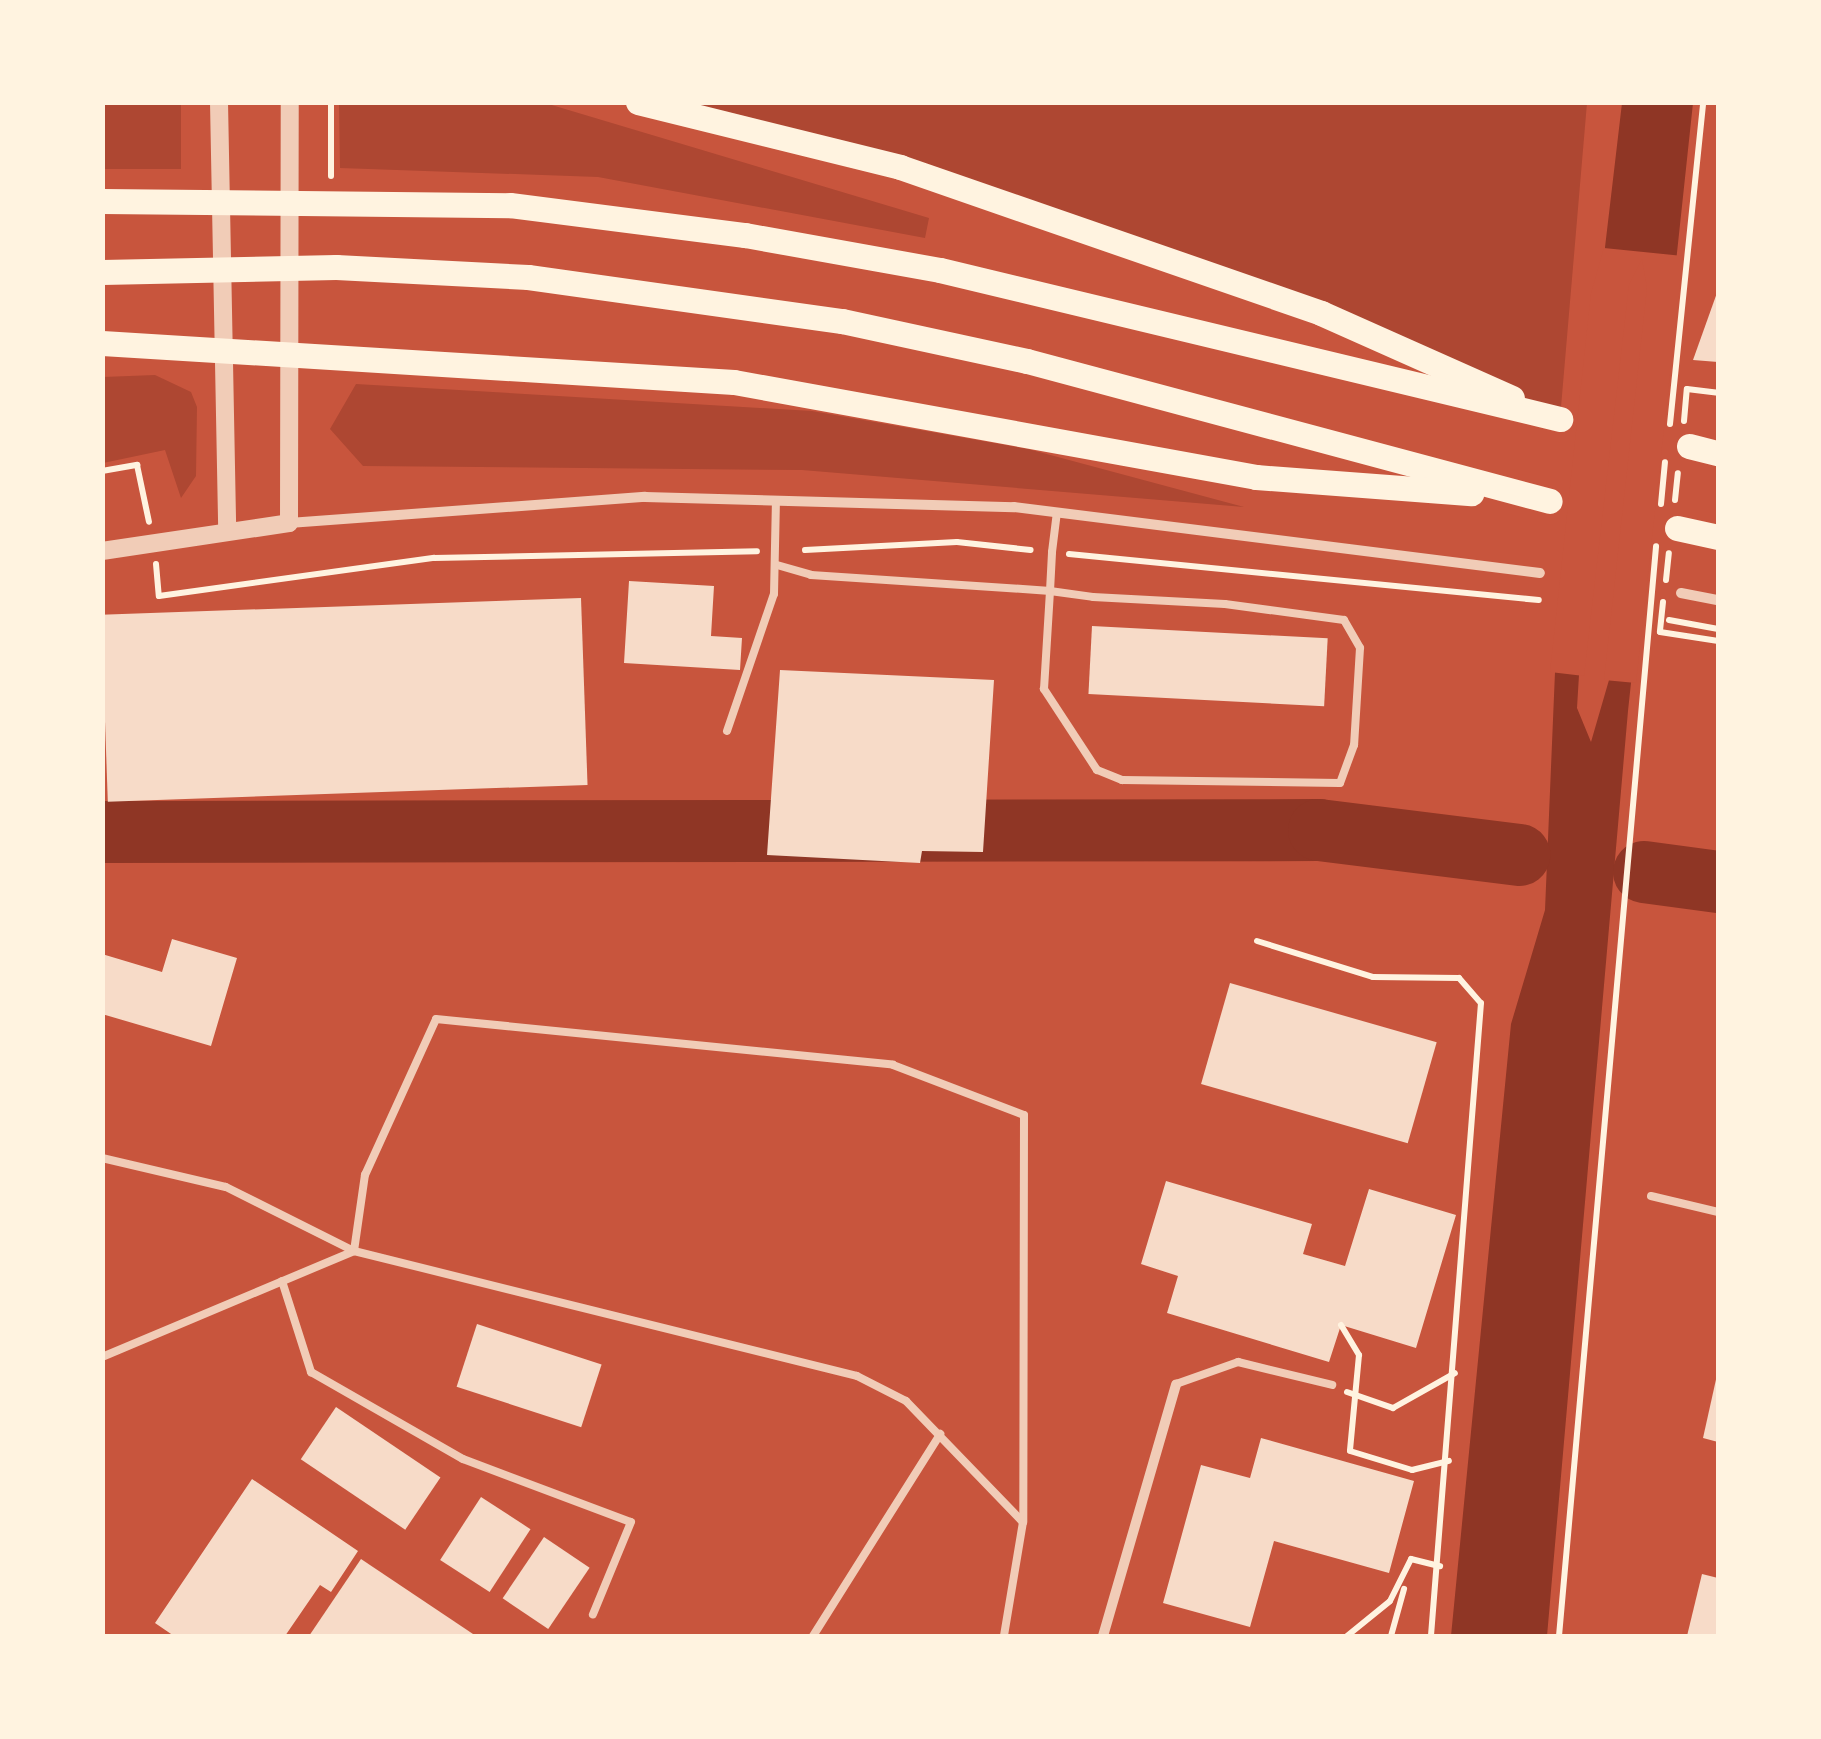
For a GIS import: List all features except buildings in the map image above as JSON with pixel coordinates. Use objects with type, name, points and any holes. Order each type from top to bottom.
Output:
[{"type":"highway","points":[[102,201],[493,204],[744,235],[940,270],[1560,419],[1322,313],[900,167],[638,102]]},
{"type":"highway","points":[[102,272],[336,267],[528,276],[842,321],[1026,361],[1540,499],[1256,477],[734,382],[292,348],[102,343]]},
{"type":"highway","points":[[1688,446],[1718,452]]},
{"type":"highway","points":[[1677,528],[1718,537]]},
{"type":"street","points":[[218,102],[227,529]]},
{"type":"street","points":[[288,523],[292,348],[290,102]]},
{"type":"street","points":[[102,551],[227,529],[288,523],[628,498],[776,500],[1057,512],[1540,573]]},
{"type":"street","points":[[1681,593],[1718,600]]},
{"type":"street","points":[[1102,1636],[1176,1384]]},
{"type":"lane","points":[[727,730],[778,565],[776,500]]},
{"type":"lane","points":[[778,565],[1050,590],[1344,620],[1360,648],[1348,774],[1328,787],[1122,780],[1083,755],[1044,689],[1050,590],[1057,512]]},
{"type":"lane","points":[[354,1251],[365,1175],[436,1018],[893,1065],[1024,1115],[1023,1522],[1004,1636]]},
{"type":"lane","points":[[102,1158],[226,1187],[354,1251],[815,1362],[906,1400],[1023,1522]]},
{"type":"lane","points":[[1651,1196],[1718,1212]]},
{"type":"lane","points":[[102,1356],[354,1251]]},
{"type":"lane","points":[[282,1281],[311,1372],[463,1459],[632,1522],[593,1614]]},
{"type":"lane","points":[[1176,1384],[1238,1362],[1332,1385]]},
{"type":"lane","points":[[813,1636],[940,1434]]},
{"type":"path","points":[[1689,257],[1704,102]]},
{"type":"path","points":[[1687,389],[1718,393]]},
{"type":"path","points":[[102,471],[138,465],[146,503]]},
{"type":"path","points":[[1227,583],[1229,568]]},
{"type":"path","points":[[1432,586],[1539,600]]},
{"type":"path","points":[[1669,620],[1718,629]]},
{"type":"path","points":[[1559,1636],[1647,624]]},
{"type":"path","points":[[1660,632],[1718,641]]},
{"type":"path","points":[[1257,941],[1373,977],[1434,975],[1475,987],[1484,1020],[1450,1460],[1432,1636]]},
{"type":"path","points":[[1340,1325],[1359,1355],[1361,1400],[1350,1451],[1412,1470],[1450,1460]]},
{"type":"path","points":[[1332,1385],[1379,1408],[1420,1401],[1455,1373]]},
{"type":"path","points":[[1390,1636],[1411,1559],[1440,1566]]},
{"type":"path","points":[[1347,1636],[1405,1583]]},
{"type":"shaded area","points":[[102,103],[181,103],[181,169],[102,169]]},
{"type":"shaded area","points":[[339,103],[545,103],[929,218],[925,238],[598,177],[340,168]]},
{"type":"shaded area","points":[[641,103],[1587,103],[1560,419],[1321,313],[900,167]]},
{"type":"shaded area","points":[[1622,103],[1693,103],[1628,711],[1547,1636],[1451,1636],[1511,1024],[1545,910],[1555,672]],"holes":[[[1637,254],[1646,254],[1652,288],[1609,680],[1591,742],[1577,708],[1579,675],[1624,284]]]},
{"type":"shaded area","points":[[155,375],[191,392],[197,407],[196,476],[181,498],[165,450],[103,463],[103,377]]},
{"type":"shaded area","points":[[356,384],[812,411],[1028,449],[1244,507],[802,470],[363,466],[330,429]]},
{"type":"pier","points":[[1604,248],[1683,256],[1636,683],[1604,680],[1647,288],[1642,259],[1629,285],[1584,676],[1550,672],[1591,293]]},
{"type":"waterway","points":[[102,832],[1319,830],[1519,855]]},
{"type":"waterway","points":[[1644,872],[1718,882]]}]
